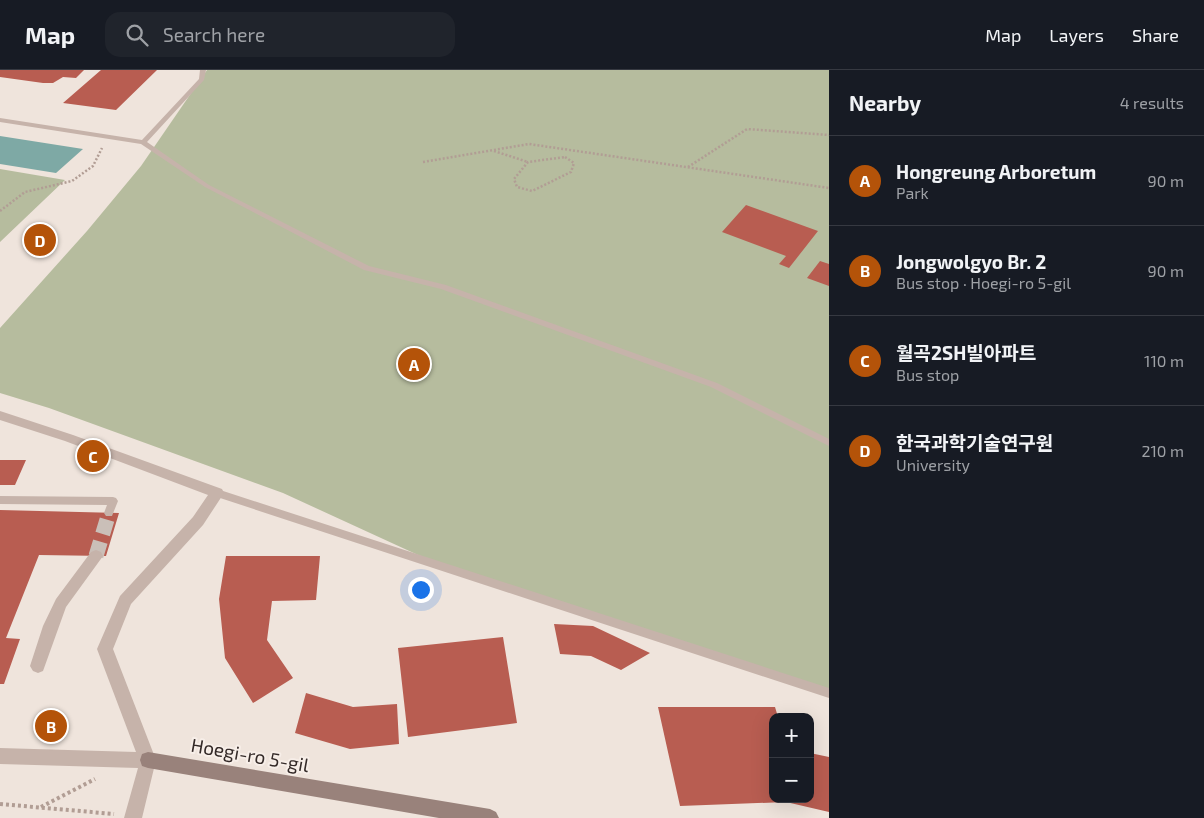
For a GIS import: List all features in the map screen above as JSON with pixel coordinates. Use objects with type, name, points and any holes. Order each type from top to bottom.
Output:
[{"type":"street","points":[[0,415],[217,494],[198,521],[125,600],[105,649],[148,760],[128,816]]},
{"type":"street","points":[[38,666],[50,626],[60,604],[87,571],[96,556]]},
{"type":"street","name":"Hoegi-ro 5-gil","points":[[0,756],[148,760],[490,818]]},
{"type":"lane","points":[[144,142],[202,79],[203,70]]},
{"type":"lane","points":[[0,120],[144,142],[207,186],[367,268],[443,287],[714,385],[829,443]]},
{"type":"lane","points":[[217,494],[829,693]]},
{"type":"lane","points":[[0,500],[113,501],[109,513]]},
{"type":"lane","points":[[782,678],[829,699]]},
{"type":"path","points":[[688,168],[747,129],[829,135]]},
{"type":"path","points":[[0,211],[25,192],[72,181],[93,166],[108,136]]},
{"type":"path","points":[[423,162],[529,144],[829,188]]},
{"type":"path","points":[[494,150],[528,162],[565,158],[574,164],[571,172],[532,191],[517,187],[514,178],[528,162]]},
{"type":"path","points":[[40,807],[100,776]]},
{"type":"path","points":[[0,804],[128,816]]},
{"type":"green space","points":[[207,70],[829,70],[829,693],[455,572],[283,493],[49,408],[0,393],[0,328],[87,231],[141,166]]},
{"type":"green space","points":[[0,169],[65,180],[0,242]]},
{"type":"water","points":[[0,136],[83,149],[56,173],[0,164]]},
{"type":"building","points":[[0,70],[84,70],[76,78],[63,77],[53,83],[43,83],[0,77]]},
{"type":"building","points":[[101,70],[157,70],[116,110],[63,103]]},
{"type":"building","points":[[746,205],[818,231],[789,268],[779,264],[786,256],[722,232]]},
{"type":"building","points":[[820,261],[829,264],[829,286],[807,278]]},
{"type":"building","points":[[0,460],[26,460],[15,485],[0,485]]},
{"type":"building","points":[[0,510],[119,513],[106,556],[39,555],[6,638],[20,639],[4,684],[0,684]]},
{"type":"building","points":[[226,556],[320,556],[316,600],[272,601],[267,640],[293,678],[253,703],[225,658],[219,599]]},
{"type":"building","points":[[554,624],[593,626],[650,653],[621,670],[591,656],[560,654]]},
{"type":"building","points":[[503,637],[517,723],[408,737],[398,648]]},
{"type":"building","points":[[306,693],[353,707],[397,704],[399,744],[350,749],[295,733]]},
{"type":"building","points":[[658,707],[775,707],[777,713],[769,713],[769,803],[680,806]]},
{"type":"building","points":[[814,754],[829,757],[829,812],[790,803],[814,803]]},
{"type":"tunnel","points":[[96,556],[109,513]]},
{"type":"place","name":"한국과학기술연구원","points":[[40,240]]},
{"type":"place","name":"Hongreung Arboretum","points":[[414,364]]},
{"type":"place","name":"월곡2SH빌아파트","points":[[93,456]]},
{"type":"place","name":"Jongwolgyo Br. 2","points":[[51,726]]}]
